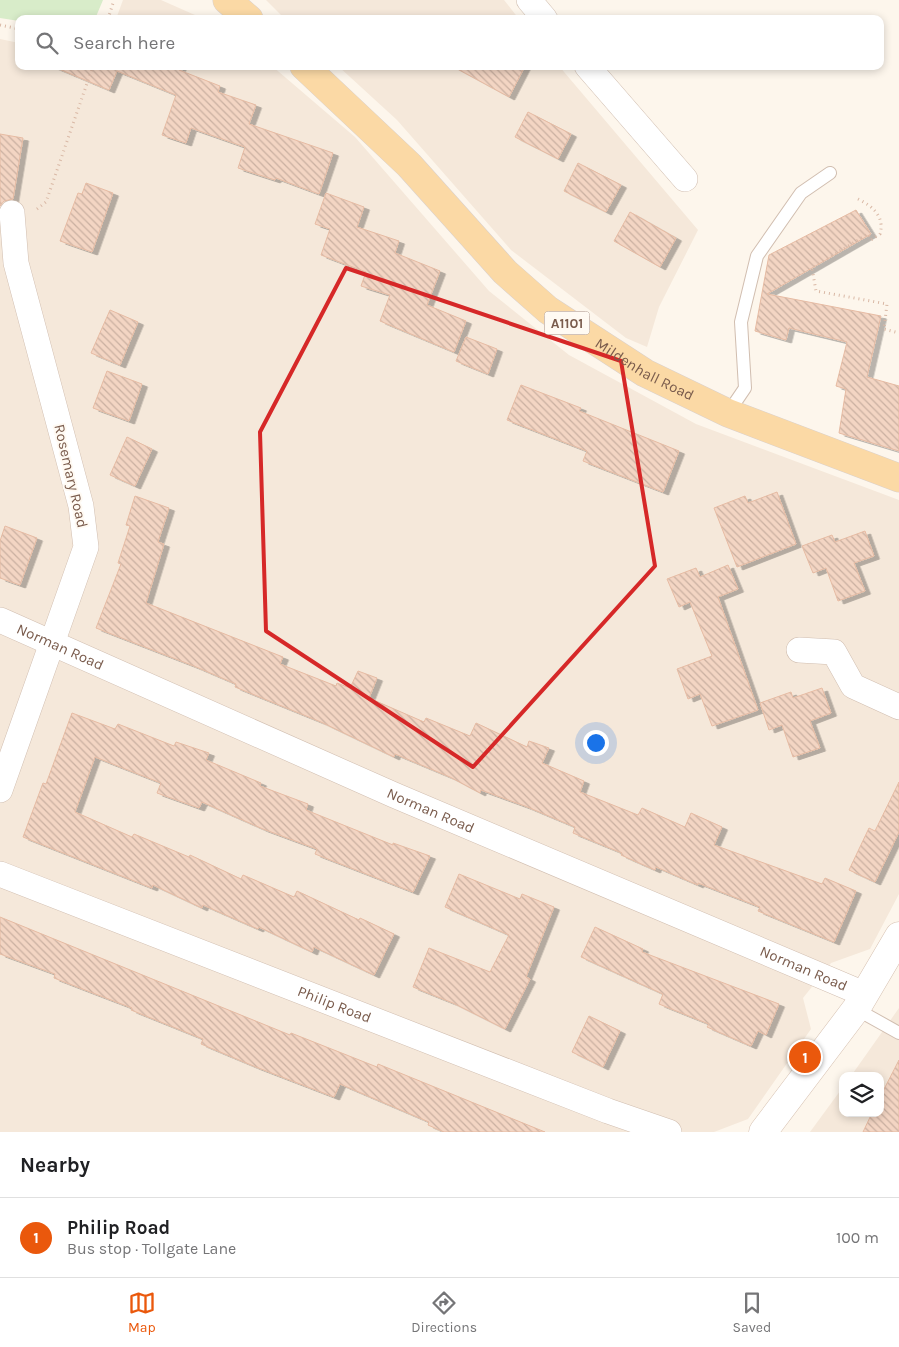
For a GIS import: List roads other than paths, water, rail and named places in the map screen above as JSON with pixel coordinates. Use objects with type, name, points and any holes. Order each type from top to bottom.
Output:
[{"type":"main road","points":[[227,0],[244,15]]},
{"type":"main road","name":"Mildenhall Road","points":[[308,70],[409,165],[505,272],[548,310],[645,373],[728,413],[899,478]]},
{"type":"street","points":[[529,0],[542,15]]},
{"type":"street","points":[[591,70],[671,153],[684,179]]},
{"type":"street","name":"Rosemary Road","points":[[0,790],[86,547],[81,506],[16,263],[13,221]]},
{"type":"street","name":"Norman Road","points":[[0,620],[860,1002]]},
{"type":"street","points":[[799,650],[834,652],[854,686],[899,707]]},
{"type":"street","name":"Philip Road","points":[[0,874],[589,1104],[669,1132]]},
{"type":"street","points":[[763,1132],[860,1002],[899,936]]},
{"type":"lane","points":[[728,413],[745,388],[741,322],[758,256],[801,193],[830,173]]},
{"type":"lane","points":[[860,1002],[899,1033]]},
{"type":"place","name":"Philip Road","points":[[805,1057]]}]
